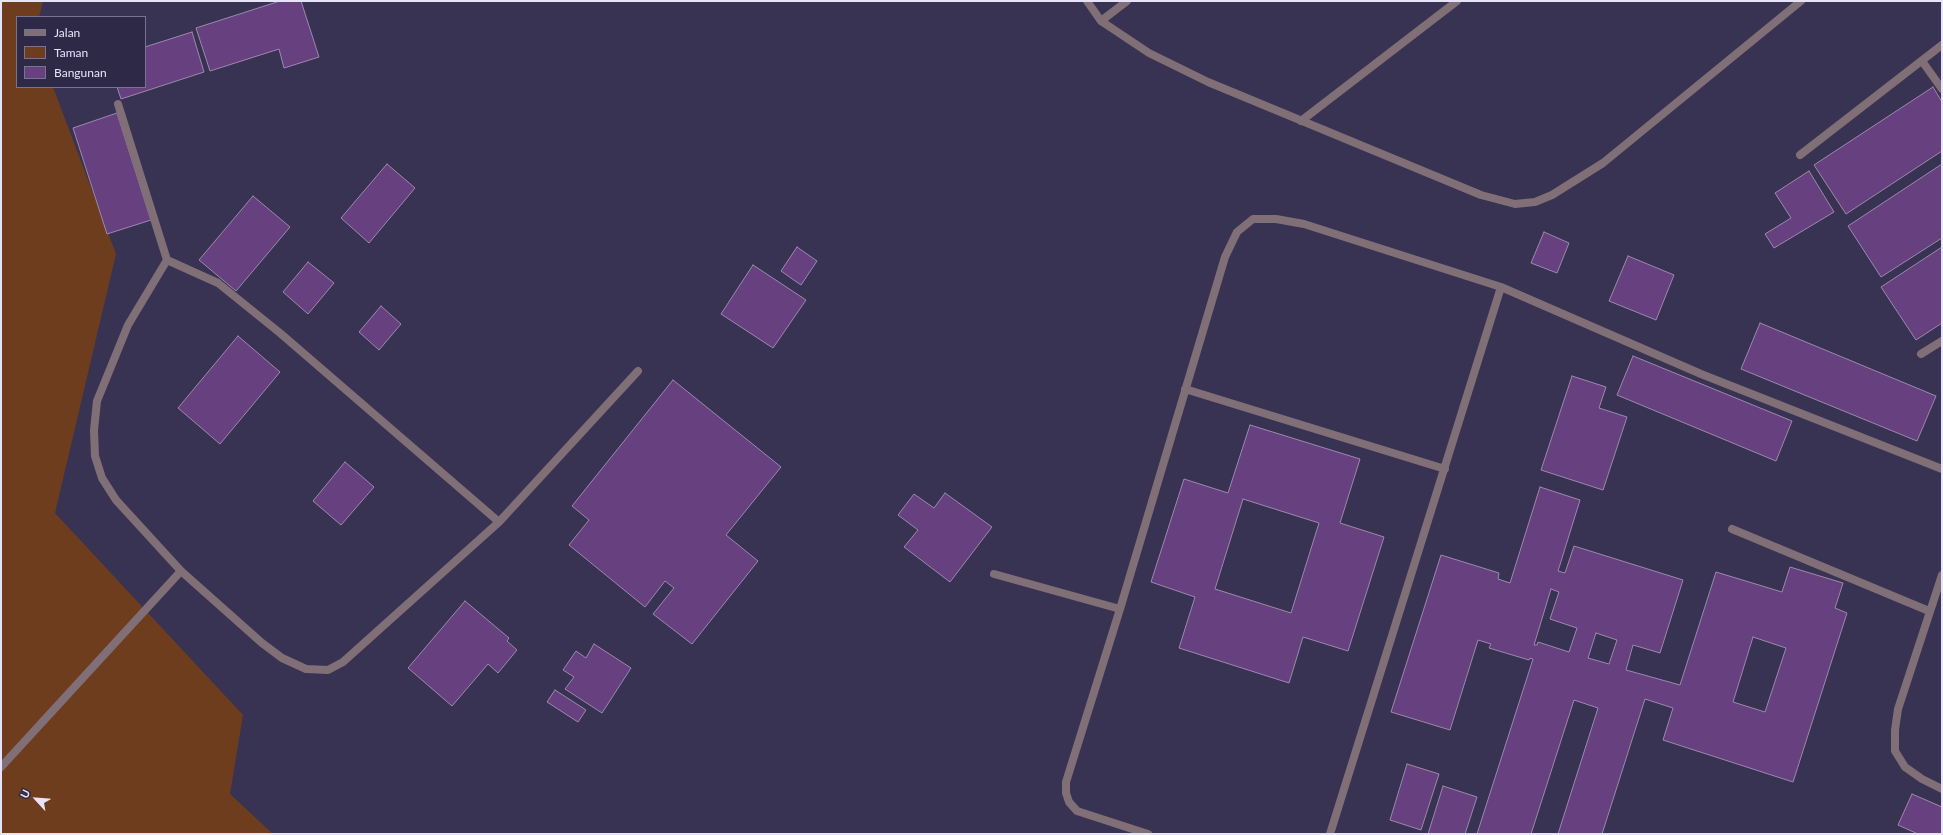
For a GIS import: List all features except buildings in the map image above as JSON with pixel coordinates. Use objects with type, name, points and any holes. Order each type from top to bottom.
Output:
[{"type":"street","points":[[1087,1],[1101,21],[1149,53],[1208,82],[1481,195],[1515,204],[1535,202],[1552,195],[1603,163],[1801,1]]},
{"type":"street","points":[[1101,21],[1127,1]]},
{"type":"street","points":[[1301,121],[1457,1]]},
{"type":"street","points":[[1800,155],[1942,45]]},
{"type":"street","points":[[1922,60],[1942,89]]},
{"type":"street","points":[[118,104],[167,260],[128,326],[97,401],[94,430],[94,456],[102,478],[116,500],[181,571],[262,643],[282,658],[306,669],[328,670],[343,662],[499,522],[638,371]]},
{"type":"street","points":[[1148,834],[1077,811],[1069,802],[1066,793],[1068,770],[1120,609],[1225,257],[1237,232],[1254,219],[1276,219],[1304,224],[1501,288],[1701,374],[1942,469]]},
{"type":"street","points":[[167,260],[218,283],[280,334],[499,522]]},
{"type":"street","points":[[1330,834],[1501,288]]},
{"type":"street","points":[[1921,354],[1942,341]]},
{"type":"street","points":[[1185,389],[1445,469]]},
{"type":"street","points":[[1732,529],[1929,611]]},
{"type":"street","points":[[1,767],[181,571]]},
{"type":"street","points":[[994,574],[1120,609]]},
{"type":"street","points":[[1942,575],[1898,709],[1895,730],[1895,750],[1904,767],[1922,779],[1942,789]]},
{"type":"green space","points":[[1,1],[43,1],[39,16],[16,16],[16,88],[53,88],[116,254],[55,513],[243,715],[230,794],[273,834],[1,834]]}]
